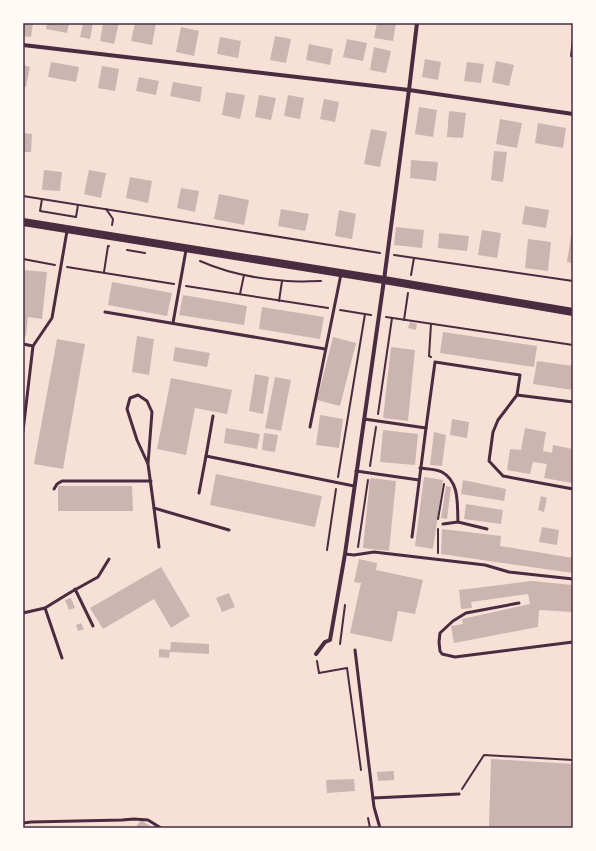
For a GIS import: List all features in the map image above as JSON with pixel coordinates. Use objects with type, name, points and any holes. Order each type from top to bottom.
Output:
[{"type":"main road","points":[[23,222],[573,312]]},
{"type":"street","points":[[316,654],[325,642],[330,640],[345,554],[384,280],[417,23]]},
{"type":"street","points":[[23,45],[409,90],[573,114]]},
{"type":"lane","points":[[23,431],[33,346],[52,318],[67,229]]},
{"type":"lane","points":[[173,323],[186,248]]},
{"type":"lane","points":[[310,427],[341,273]]},
{"type":"lane","points":[[105,312],[325,349]]},
{"type":"lane","points":[[23,344],[33,346]]},
{"type":"lane","points":[[412,537],[420,468],[436,362],[520,375],[517,395],[498,420],[493,432],[489,461],[503,476],[573,490]]},
{"type":"lane","points":[[148,464],[137,440],[126,409],[130,398],[138,395],[147,401],[152,412],[148,464],[159,547]]},
{"type":"lane","points":[[517,395],[573,402]]},
{"type":"lane","points":[[199,493],[213,416]]},
{"type":"lane","points":[[364,419],[426,428]]},
{"type":"lane","points":[[206,456],[354,486]]},
{"type":"lane","points":[[420,468],[442,472],[453,484],[456,492],[458,522]]},
{"type":"lane","points":[[356,471],[419,480]]},
{"type":"lane","points":[[54,489],[57,484],[62,481],[151,482]]},
{"type":"lane","points":[[154,508],[229,530]]},
{"type":"lane","points":[[443,524],[458,522],[487,529]]},
{"type":"lane","points":[[345,554],[354,555],[374,552],[484,566],[509,572],[573,579]]},
{"type":"lane","points":[[23,613],[45,608],[98,577],[109,559]]},
{"type":"lane","points":[[75,590],[93,626]]},
{"type":"lane","points":[[519,603],[466,613],[453,621],[440,633],[440,651],[442,654],[455,657],[573,642]]},
{"type":"lane","points":[[45,608],[62,658]]},
{"type":"lane","points":[[355,650],[375,814],[380,828]]},
{"type":"lane","points":[[373,798],[459,794]]},
{"type":"lane","points":[[23,823],[134,819],[148,820],[161,828]]},
{"type":"path","points":[[573,39],[571,56],[573,56]]},
{"type":"path","points":[[23,196],[387,254],[573,280]]},
{"type":"path","points":[[42,199],[40,211],[76,217],[78,205]]},
{"type":"path","points":[[106,209],[113,219],[112,225]]},
{"type":"path","points":[[104,273],[108,246],[116,248]]},
{"type":"path","points":[[123,249],[146,253]]},
{"type":"path","points":[[184,258],[200,261],[216,268],[244,275],[282,281],[339,282]]},
{"type":"path","points":[[23,259],[365,314],[573,345]]},
{"type":"path","points":[[240,294],[244,275]]},
{"type":"path","points":[[280,300],[282,281]]},
{"type":"path","points":[[327,550],[365,314]]},
{"type":"path","points":[[354,555],[358,545],[392,318]]},
{"type":"path","points":[[340,644],[346,600]]},
{"type":"path","points":[[316,654],[319,673],[347,668],[362,773]]},
{"type":"path","points":[[459,794],[484,755],[573,760]]},
{"type":"path","points":[[368,812],[370,828]]},
{"type":"building","points":[[23,23],[33,23],[31,37],[23,36]]},
{"type":"building","points":[[47,23],[69,23],[67,33],[46,29]]},
{"type":"building","points":[[83,23],[93,23],[90,39],[80,37]]},
{"type":"building","points":[[103,23],[119,23],[114,44],[100,41]]},
{"type":"building","points":[[135,23],[156,23],[152,45],[131,41]]},
{"type":"building","points":[[377,23],[396,23],[393,41],[374,38]]},
{"type":"building","points":[[181,27],[199,31],[194,56],[176,52]]},
{"type":"building","points":[[275,36],[291,39],[286,63],[270,60]]},
{"type":"building","points":[[220,37],[241,41],[238,58],[217,54]]},
{"type":"building","points":[[347,39],[367,43],[363,61],[343,57]]},
{"type":"building","points":[[309,44],[333,49],[330,65],[306,60]]},
{"type":"building","points":[[374,47],[391,51],[386,73],[370,70]]},
{"type":"building","points":[[425,59],[441,62],[438,80],[422,77]]},
{"type":"building","points":[[496,61],[514,65],[509,86],[492,82]]},
{"type":"building","points":[[51,62],[79,67],[76,82],[48,77]]},
{"type":"building","points":[[467,62],[484,64],[481,83],[464,81]]},
{"type":"building","points":[[23,65],[30,67],[26,87],[23,86]]},
{"type":"building","points":[[102,66],[119,69],[115,91],[98,88]]},
{"type":"building","points":[[139,77],[159,81],[156,95],[136,91]]},
{"type":"building","points":[[173,82],[202,87],[200,102],[170,96]]},
{"type":"building","points":[[226,92],[245,95],[240,119],[222,115]]},
{"type":"building","points":[[259,95],[276,98],[271,120],[255,117]]},
{"type":"building","points":[[288,95],[304,98],[300,119],[284,116]]},
{"type":"building","points":[[324,99],[339,102],[335,122],[320,119]]},
{"type":"building","points":[[419,107],[437,110],[433,137],[415,134]]},
{"type":"building","points":[[449,111],[466,113],[463,138],[447,137]]},
{"type":"building","points":[[500,119],[522,123],[517,148],[496,144]]},
{"type":"building","points":[[538,123],[566,128],[563,148],[535,143]]},
{"type":"building","points":[[371,129],[387,132],[380,167],[364,164]]},
{"type":"building","points":[[23,133],[32,134],[31,152],[23,152]]},
{"type":"building","points":[[494,151],[507,152],[503,182],[491,180]]},
{"type":"building","points":[[411,160],[438,162],[436,181],[410,178]]},
{"type":"building","points":[[44,170],[62,172],[60,191],[42,190]]},
{"type":"building","points":[[89,170],[106,173],[101,198],[84,194]]},
{"type":"building","points":[[130,177],[152,181],[148,203],[126,198]]},
{"type":"building","points":[[181,188],[199,191],[195,212],[177,208]]},
{"type":"building","points":[[219,194],[249,200],[244,225],[214,219]]},
{"type":"building","points":[[525,206],[549,210],[546,228],[522,224]]},
{"type":"building","points":[[281,209],[309,214],[305,231],[278,226]]},
{"type":"building","points":[[339,210],[356,214],[352,239],[335,236]]},
{"type":"building","points":[[396,227],[424,230],[422,248],[394,245]]},
{"type":"building","points":[[482,230],[501,233],[497,258],[478,255]]},
{"type":"building","points":[[439,233],[469,236],[467,251],[438,248]]},
{"type":"building","points":[[571,236],[573,237],[573,263],[567,262]]},
{"type":"building","points":[[528,239],[551,242],[548,271],[525,268]]},
{"type":"building","points":[[23,270],[47,272],[42,319],[28,317],[26,336],[23,336]]},
{"type":"building","points":[[112,282],[172,293],[167,316],[108,305]]},
{"type":"building","points":[[183,295],[247,306],[244,325],[179,315]]},
{"type":"building","points":[[262,307],[324,317],[320,339],[259,329]]},
{"type":"building","points":[[410,322],[417,324],[416,330],[408,328]]},
{"type":"building","points":[[443,332],[537,346],[534,367],[440,353]]},
{"type":"building","points":[[137,336],[154,339],[149,375],[132,372]]},
{"type":"building","points":[[333,337],[356,343],[340,406],[317,400]]},
{"type":"building","points":[[57,339],[85,344],[63,469],[34,464]]},
{"type":"building","points":[[175,347],[210,353],[207,367],[173,361]]},
{"type":"building","points":[[391,347],[415,350],[408,421],[383,418]]},
{"type":"building","points":[[537,361],[573,366],[573,390],[533,384]]},
{"type":"building","points":[[255,374],[269,377],[263,414],[249,411]]},
{"type":"building","points":[[275,377],[291,380],[281,431],[265,428]]},
{"type":"building","points":[[171,378],[232,390],[227,414],[195,408],[186,455],[157,449]]},
{"type":"building","points":[[320,415],[343,419],[339,448],[316,445]]},
{"type":"building","points":[[452,419],[469,422],[467,438],[450,435]]},
{"type":"building","points":[[226,428],[260,434],[257,449],[224,443]]},
{"type":"building","points":[[525,428],[546,432],[543,451],[552,453],[553,445],[573,449],[572,483],[544,478],[547,464],[533,462],[530,474],[507,470],[510,449],[521,450]]},
{"type":"building","points":[[383,430],[418,434],[415,465],[380,462]]},
{"type":"building","points":[[434,432],[446,435],[442,466],[430,465]]},
{"type":"building","points":[[264,433],[278,435],[275,452],[262,450]]},
{"type":"building","points":[[216,474],[322,496],[315,527],[210,505]]},
{"type":"building","points":[[424,477],[443,480],[433,549],[415,546]]},
{"type":"building","points":[[370,478],[396,481],[389,551],[363,548]]},
{"type":"building","points":[[463,480],[506,489],[504,501],[461,494]]},
{"type":"building","points":[[58,486],[132,486],[133,511],[58,511]]},
{"type":"building","points":[[446,486],[451,487],[447,519],[441,518]]},
{"type":"building","points":[[541,496],[547,498],[544,512],[538,510]]},
{"type":"building","points":[[466,504],[503,510],[501,524],[464,519]]},
{"type":"building","points":[[542,527],[559,530],[557,545],[539,542]]},
{"type":"building","points":[[442,529],[501,536],[500,546],[573,558],[573,573],[441,554]]},
{"type":"building","points":[[359,559],[377,563],[376,570],[423,580],[415,614],[398,611],[392,642],[350,633],[361,583],[354,582]]},
{"type":"building","points":[[161,567],[190,616],[171,628],[154,599],[103,629],[90,608]]},
{"type":"building","points":[[531,581],[573,585],[573,612],[539,610],[538,627],[454,643],[451,626],[463,624],[462,619],[530,604],[528,594],[471,602],[472,608],[461,609],[459,590]]},
{"type":"building","points":[[229,593],[235,607],[222,612],[216,598]]},
{"type":"building","points":[[71,598],[75,608],[69,610],[65,600]]},
{"type":"building","points":[[81,623],[84,629],[78,631],[76,625]]},
{"type":"building","points":[[171,642],[209,644],[209,654],[170,652]]},
{"type":"building","points":[[159,649],[170,650],[169,658],[159,657]]},
{"type":"building","points":[[491,759],[573,764],[573,828],[489,828]]},
{"type":"building","points":[[394,771],[394,780],[378,781],[377,772]]},
{"type":"building","points":[[354,779],[355,791],[327,793],[326,780]]},
{"type":"building","points":[[141,820],[153,828],[135,828]]}]
